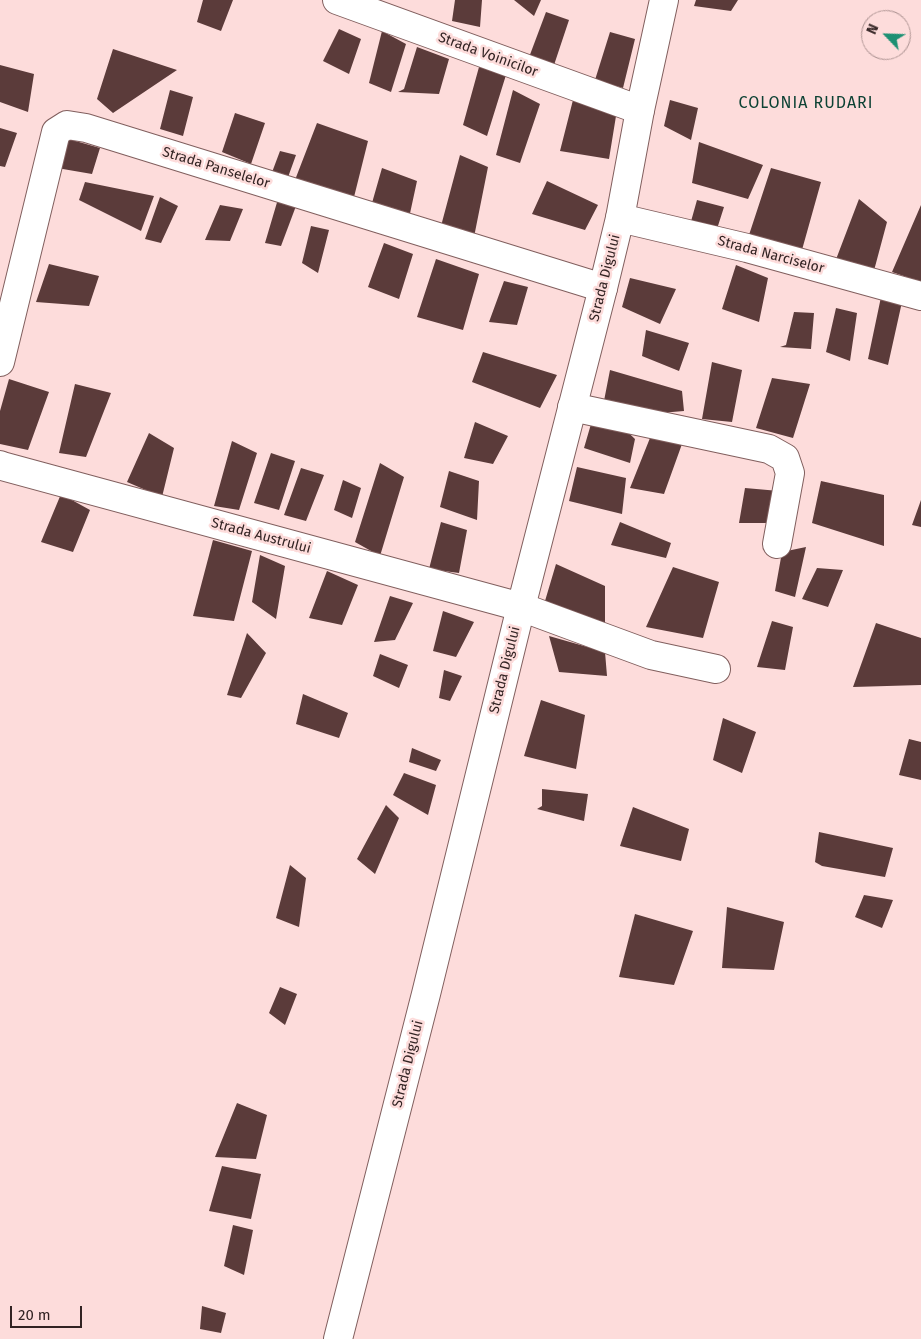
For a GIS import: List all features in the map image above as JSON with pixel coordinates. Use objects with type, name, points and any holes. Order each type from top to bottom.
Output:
[{"type":"street","name":"Strada Voinicilor","points":[[337,0],[640,110]]},
{"type":"street","name":"Strada Digului","points":[[338,1339],[426,994],[521,606],[603,288],[620,218],[640,110],[664,0]]},
{"type":"street","name":"Strada Panselelor","points":[[0,362],[56,132],[67,125],[95,131],[603,288]]},
{"type":"street","name":"Strada Narciselor","points":[[620,218],[747,248],[921,296]]},
{"type":"street","points":[[572,408],[769,449],[785,458],[790,473],[777,544]]},
{"type":"street","name":"Strada Austrului","points":[[1,466],[521,606],[651,654],[716,669]]},
{"type":"building","points":[[203,0],[233,0],[221,31],[197,22]]},
{"type":"building","points":[[455,0],[482,0],[480,27],[452,21]]},
{"type":"building","points":[[514,0],[541,0],[534,16]]},
{"type":"building","points":[[696,0],[738,0],[731,11],[694,6]]},
{"type":"building","points":[[546,12],[569,20],[554,65],[528,60]]},
{"type":"building","points":[[339,29],[361,39],[349,74],[323,61]]},
{"type":"building","points":[[382,31],[406,44],[391,92],[369,83]]},
{"type":"building","points":[[610,32],[635,39],[623,88],[595,80]]},
{"type":"building","points":[[417,47],[449,59],[439,94],[398,92],[404,89]]},
{"type":"building","points":[[113,49],[177,70],[113,113],[97,99]]},
{"type":"building","points":[[0,65],[34,74],[28,112],[0,102]]},
{"type":"building","points":[[479,67],[506,75],[487,136],[463,125]]},
{"type":"building","points":[[170,90],[193,97],[183,136],[160,129]]},
{"type":"building","points":[[513,90],[540,104],[520,163],[496,155]]},
{"type":"building","points":[[573,100],[616,116],[609,159],[560,151]]},
{"type":"building","points":[[670,100],[698,108],[691,140],[664,126]]},
{"type":"building","points":[[235,113],[265,123],[251,164],[222,152]]},
{"type":"building","points":[[317,123],[368,141],[354,197],[295,180]]},
{"type":"building","points":[[0,128],[17,133],[5,167],[0,166]]},
{"type":"building","points":[[65,138],[100,148],[92,174],[57,168]]},
{"type":"building","points":[[699,142],[763,165],[748,199],[692,183]]},
{"type":"building","points":[[280,151],[296,155],[287,180],[271,175]]},
{"type":"building","points":[[460,155],[488,167],[474,237],[441,226]]},
{"type":"building","points":[[382,168],[417,181],[409,218],[372,203]]},
{"type":"building","points":[[771,168],[821,182],[800,257],[748,238]]},
{"type":"building","points":[[547,181],[598,205],[585,230],[532,214]]},
{"type":"building","points":[[85,182],[154,196],[141,231],[79,200]]},
{"type":"building","points":[[160,197],[178,206],[161,243],[145,239]]},
{"type":"building","points":[[278,199],[296,206],[281,246],[265,243]]},
{"type":"building","points":[[859,199],[887,222],[872,278],[835,262]]},
{"type":"building","points":[[697,200],[724,207],[717,229],[690,225]]},
{"type":"building","points":[[220,205],[243,209],[230,241],[205,240]]},
{"type":"building","points":[[921,205],[921,282],[892,272]]},
{"type":"building","points":[[311,226],[329,230],[318,273],[302,263]]},
{"type":"building","points":[[384,243],[413,254],[399,299],[368,287]]},
{"type":"building","points":[[436,259],[479,274],[463,330],[417,317]]},
{"type":"building","points":[[49,264],[99,276],[89,306],[36,302]]},
{"type":"building","points":[[736,265],[768,278],[759,322],[722,309]]},
{"type":"building","points":[[630,278],[676,289],[660,324],[622,307]]},
{"type":"building","points":[[504,281],[528,287],[517,325],[489,322]]},
{"type":"building","points":[[881,297],[902,302],[888,365],[868,359]]},
{"type":"building","points":[[836,308],[857,313],[850,361],[826,352]]},
{"type":"building","points":[[794,312],[814,313],[811,349],[780,347],[786,345]]},
{"type":"building","points":[[646,330],[689,343],[679,371],[642,356]]},
{"type":"building","points":[[483,352],[557,375],[540,408],[472,382]]},
{"type":"building","points":[[712,362],[742,370],[732,422],[702,419]]},
{"type":"building","points":[[610,370],[682,391],[684,411],[612,417],[635,439],[630,463],[584,448],[591,424],[603,406]]},
{"type":"building","points":[[772,378],[810,384],[793,438],[756,428]]},
{"type":"building","points":[[9,379],[49,392],[28,450],[0,444],[0,411]]},
{"type":"building","points":[[75,384],[111,393],[86,457],[59,453]]},
{"type":"building","points":[[475,422],[508,436],[493,464],[464,458]]},
{"type":"building","points":[[149,433],[174,448],[162,497],[127,482]]},
{"type":"building","points":[[650,438],[682,444],[664,494],[630,488]]},
{"type":"building","points":[[232,441],[257,453],[239,510],[214,506]]},
{"type":"building","points":[[271,453],[295,461],[279,510],[254,503]]},
{"type":"building","points":[[380,463],[404,477],[380,556],[355,542]]},
{"type":"building","points":[[577,467],[626,478],[622,514],[569,501]]},
{"type":"building","points":[[301,468],[324,475],[306,521],[284,515]]},
{"type":"building","points":[[449,471],[479,481],[477,520],[440,507]]},
{"type":"building","points":[[343,480],[361,488],[352,518],[334,510]]},
{"type":"building","points":[[821,481],[884,495],[884,546],[812,523]]},
{"type":"building","points":[[745,488],[779,491],[771,523],[739,523]]},
{"type":"building","points":[[61,494],[90,510],[73,552],[41,542]]},
{"type":"building","points":[[921,500],[921,527],[912,525]]},
{"type":"building","points":[[441,522],[467,530],[459,573],[429,569]]},
{"type":"building","points":[[620,522],[671,543],[666,558],[611,545]]},
{"type":"building","points":[[213,540],[252,551],[234,621],[193,616]]},
{"type":"building","points":[[806,547],[795,597],[775,591],[782,552]]},
{"type":"building","points":[[260,555],[285,566],[276,619],[252,602]]},
{"type":"building","points":[[556,564],[605,586],[605,624],[545,601]]},
{"type":"building","points":[[673,567],[719,582],[703,638],[646,627]]},
{"type":"building","points":[[817,568],[843,570],[828,607],[802,599]]},
{"type":"building","points":[[327,571],[358,585],[342,625],[309,618]]},
{"type":"building","points":[[390,596],[413,603],[395,640],[374,642]]},
{"type":"building","points":[[443,611],[474,622],[456,657],[433,651]]},
{"type":"building","points":[[772,621],[793,627],[785,670],[757,667]]},
{"type":"building","points":[[876,623],[921,638],[921,685],[853,687]]},
{"type":"building","points":[[247,633],[266,653],[241,698],[227,695]]},
{"type":"building","points":[[549,636],[605,652],[607,676],[559,672]]},
{"type":"building","points":[[380,654],[408,665],[399,688],[373,676]]},
{"type":"building","points":[[444,670],[462,676],[450,701],[439,698]]},
{"type":"building","points":[[303,694],[348,713],[339,738],[296,724]]},
{"type":"building","points":[[541,700],[585,715],[576,769],[524,756]]},
{"type":"building","points":[[723,718],[756,732],[742,773],[713,760]]},
{"type":"building","points":[[909,739],[921,742],[921,780],[899,775]]},
{"type":"building","points":[[412,748],[441,760],[436,771],[409,762]]},
{"type":"building","points":[[404,773],[436,785],[428,815],[393,795]]},
{"type":"building","points":[[542,789],[588,794],[584,821],[537,809],[542,806]]},
{"type":"building","points":[[386,805],[399,818],[375,874],[357,859]]},
{"type":"building","points":[[633,807],[689,829],[681,861],[620,846]]},
{"type":"building","points":[[819,832],[893,848],[885,877],[822,866],[815,862]]},
{"type":"building","points":[[290,865],[306,878],[299,927],[276,918]]},
{"type":"building","points":[[864,895],[893,900],[882,928],[855,917]]},
{"type":"building","points":[[727,907],[784,922],[774,970],[722,968]]},
{"type":"building","points":[[635,914],[693,931],[674,985],[619,977]]},
{"type":"building","points":[[280,987],[297,994],[285,1025],[269,1013]]},
{"type":"building","points":[[237,1103],[267,1115],[256,1159],[215,1157]]},
{"type":"building","points":[[222,1166],[261,1174],[251,1219],[209,1211]]},
{"type":"building","points":[[233,1225],[253,1230],[244,1275],[224,1266]]},
{"type":"building","points":[[202,1306],[226,1313],[221,1333],[200,1329]]},
{"type":"district","name":"COLONIA RUDARI","points":[[806,104]]}]
